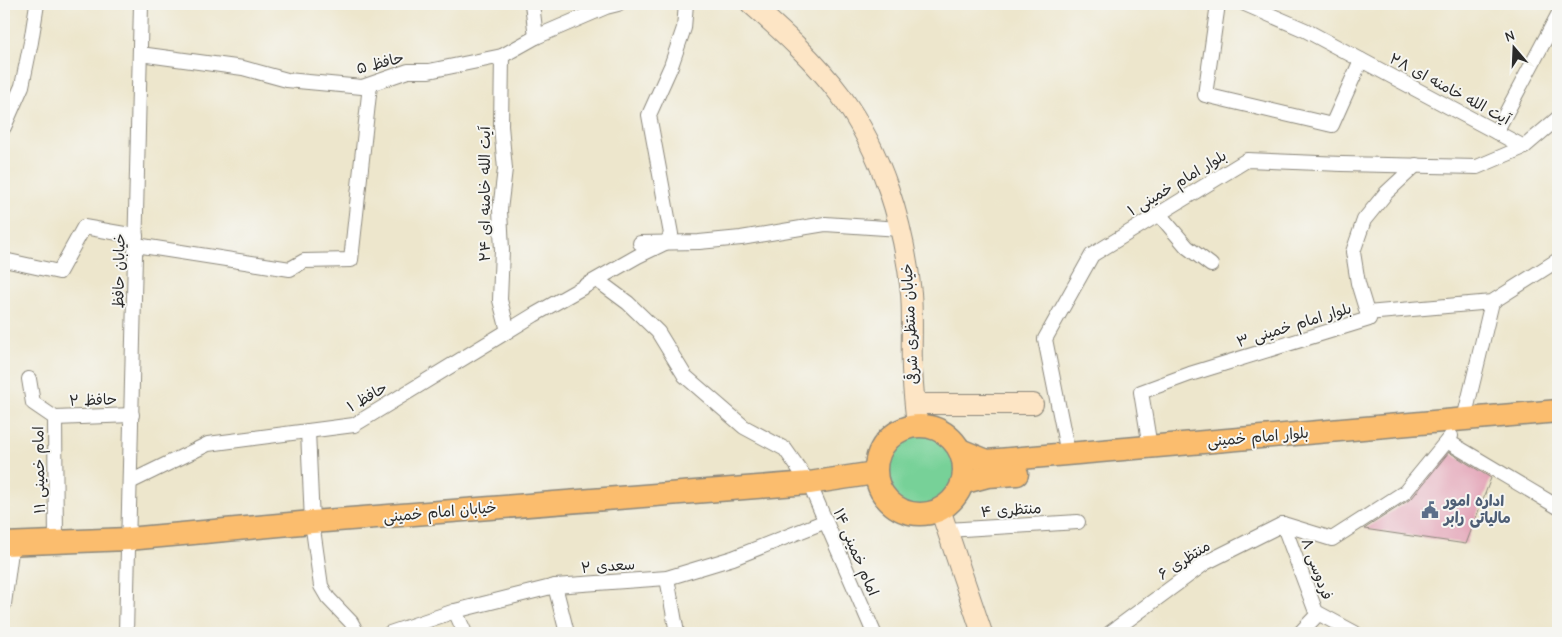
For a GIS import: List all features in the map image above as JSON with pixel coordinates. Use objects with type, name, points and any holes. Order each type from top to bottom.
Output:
[{"type":"main road","name":"خیابان منتظری شرقی","points":[[751,4],[797,45],[841,96],[870,144],[890,193],[904,244],[911,294],[912,369],[916,415]]},
{"type":"main road","points":[[916,415],[952,439],[960,450],[963,460],[962,484],[957,494],[940,509],[926,514],[911,513],[898,508],[886,499],[879,487],[875,473],[876,459],[882,446],[891,436],[903,429],[916,415],[1033,404]]},
{"type":"main road","name":"بلوار امام خمینی","points":[[962,484],[988,476],[1454,432],[1558,411]]},
{"type":"main road","name":"بلوار امام خمینی","points":[[960,450],[987,461],[1150,447],[1558,426]]},
{"type":"main road","name":"خیابان امام خمینی","points":[[8,544],[128,539],[312,522],[810,482],[875,473]]},
{"type":"main road","points":[[940,509],[982,633]]},
{"type":"street","points":[[4,127],[22,86],[36,4]]},
{"type":"street","name":"خیابان حافظ","points":[[126,633],[141,4]]},
{"type":"street","points":[[532,4],[536,37]]},
{"type":"street","name":"حافظ ۵","points":[[140,54],[243,68],[288,80],[362,87],[408,71],[429,71],[502,56],[536,37],[606,7],[618,4]]},
{"type":"street","points":[[667,242],[671,234],[648,115],[672,66],[684,28],[686,4]]},
{"type":"street","points":[[1218,4],[1205,95],[1332,125],[1362,60]]},
{"type":"street","name":"آیت الله خامنه ای ۲۸","points":[[1245,4],[1305,30],[1524,147]]},
{"type":"street","points":[[1496,132],[1558,15]]},
{"type":"street","name":"آیت الله خامنه ای ۲۴","points":[[502,56],[501,126],[504,170],[500,210],[502,250],[500,300],[508,331]]},
{"type":"street","points":[[4,260],[59,272],[84,227],[136,241],[290,269],[304,261],[351,260],[370,85]]},
{"type":"street","name":"بلوار امام خمینی ۱","points":[[1068,454],[1045,339],[1092,255],[1247,160],[1342,164],[1477,166],[1524,147],[1558,118]]},
{"type":"street","name":"بلوار امام خمینی ۳","points":[[1150,447],[1141,392],[1190,374],[1369,319],[1358,283],[1353,252],[1364,220],[1386,193],[1416,165]]},
{"type":"street","points":[[1159,214],[1187,247],[1211,265]]},
{"type":"street","points":[[640,243],[699,242],[741,238],[825,224],[900,229]]},
{"type":"street","name":"حافظ ۱","points":[[130,482],[208,444],[354,426],[508,331],[667,242]]},
{"type":"street","points":[[1367,313],[1492,302],[1558,260]]},
{"type":"street","name":"امام خمینی ۱۴","points":[[597,280],[628,303],[658,332],[685,376],[744,427],[785,449],[810,482],[874,633]]},
{"type":"street","points":[[1283,524],[1332,539],[1406,492],[1454,432],[1492,302]]},
{"type":"street","name":"امام خمینی ۱۱","points":[[29,379],[34,403],[55,418],[56,542]]},
{"type":"street","name":"حافظ ۲","points":[[55,418],[132,415]]},
{"type":"street","points":[[308,431],[312,522],[321,586],[328,598],[358,633]]},
{"type":"street","points":[[1454,432],[1558,507]]},
{"type":"street","name":"سعدی ۲","points":[[390,633],[455,611],[555,586],[668,578],[733,558],[826,521]]},
{"type":"street","name":"منتظری ۴","points":[[947,530],[1078,522]]},
{"type":"street","name":"فردوسی ۸","points":[[1283,524],[1316,612],[1355,633]]},
{"type":"street","name":"منتظری ۶","points":[[1110,633],[1205,564],[1283,524]]},
{"type":"street","points":[[4,599],[8,544]]},
{"type":"street","points":[[668,578],[677,633]]},
{"type":"street","points":[[555,586],[567,633]]},
{"type":"street","points":[[455,611],[464,633]]},
{"type":"street","points":[[1300,633],[1318,614]]},
{"type":"green space","points":[[920,433],[934,436],[946,444],[954,456],[957,470],[954,484],[946,496],[934,504],[920,507],[906,504],[894,496],[886,484],[883,470],[886,456],[894,444],[906,436]]},
{"type":"building","name":"اداره امور مالیاتی رابر","points":[[1449,452],[1491,478],[1466,544],[1364,529],[1412,498]]},
{"type":"place","name":"اداره امور مالیاتی رابر","points":[[1430,510]]}]
